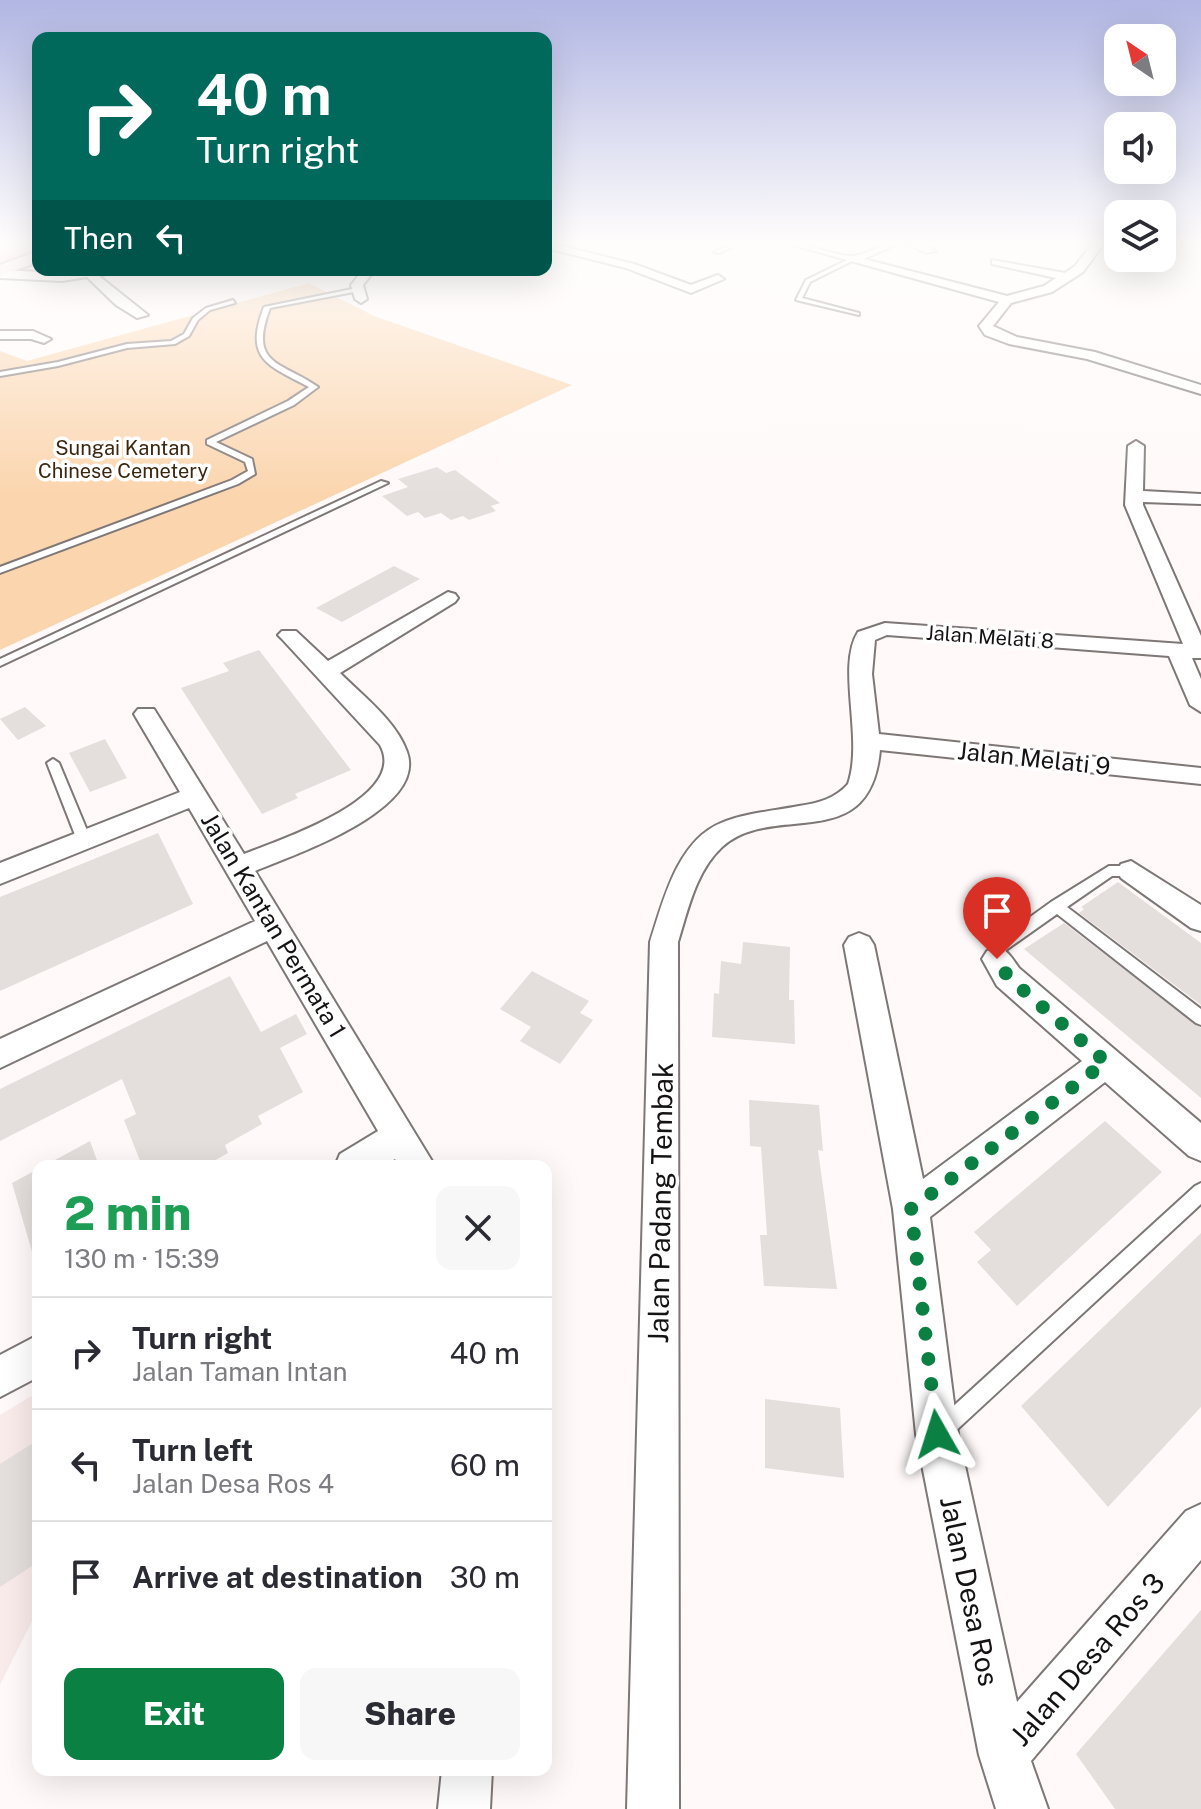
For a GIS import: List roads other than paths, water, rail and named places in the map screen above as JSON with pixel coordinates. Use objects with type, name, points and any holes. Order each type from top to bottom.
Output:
[{"type":"street","points":[[986,326],[990,332],[1118,363],[1201,390]]},
{"type":"street","points":[[0,335],[33,335],[44,339]]},
{"type":"street","points":[[1136,446],[1134,505],[1192,651],[1201,705]]},
{"type":"street","points":[[1136,496],[1201,499]]},
{"type":"street","points":[[326,672],[448,598]]},
{"type":"street","name":"Jalan Melati 8","points":[[866,730],[861,660],[865,636],[873,631],[1192,651]]},
{"type":"street","points":[[239,867],[368,809],[392,787],[398,771],[391,744],[289,635]]},
{"type":"street","name":"Jalan Kantan Permata 1","points":[[146,714],[415,1160]]},
{"type":"street","name":"Jalan Melati 9","points":[[866,730],[1201,776]]},
{"type":"street","name":"Jalan Padang Tembak","points":[[653,1809],[664,942],[688,869],[726,830],[836,806],[859,791],[869,755],[866,730]]},
{"type":"street","points":[[0,874],[196,795]]},
{"type":"street","points":[[1131,871],[1201,920]]},
{"type":"street","points":[[0,1054],[274,925]]},
{"type":"street","name":"Jalan Desa Ros","points":[[859,945],[911,1209],[937,1434],[1004,1755],[1022,1809]]},
{"type":"street","points":[[997,959],[1008,977],[1201,1145]]},
{"type":"street","points":[[911,1209],[1106,1062]]},
{"type":"street","points":[[362,1160],[401,1136]]},
{"type":"street","name":"Jalan Desa Ros 3","points":[[1004,1755],[1201,1526]]},
{"type":"street","points":[[464,1809],[467,1776]]},
{"type":"lane","points":[[0,374],[58,364],[127,346],[173,343],[187,335],[191,326]]},
{"type":"lane","points":[[0,570],[235,482],[252,472],[249,461],[210,442],[291,403],[314,387],[277,370],[264,358],[259,346],[263,326]]},
{"type":"lane","points":[[0,663],[384,483]]},
{"type":"lane","points":[[53,763],[84,840]]},
{"type":"lane","points":[[997,959],[999,947],[1109,871],[1131,871]]},
{"type":"lane","points":[[1056,906],[1201,1018]]},
{"type":"lane","points":[[937,1434],[1201,1192]]},
{"type":"park label","name":"Sungai Kantan Chinese Cemetery","points":[[123,460]]}]
